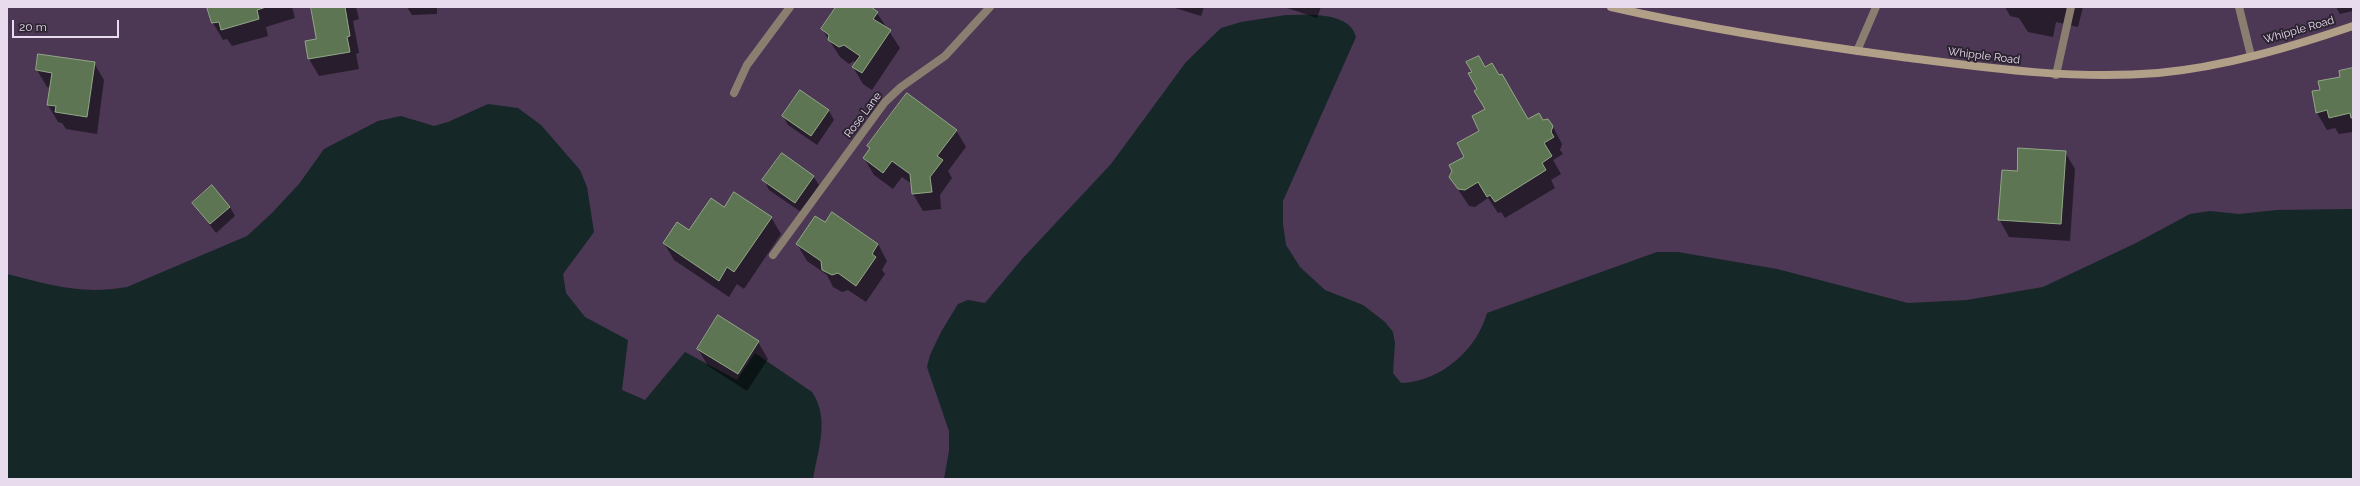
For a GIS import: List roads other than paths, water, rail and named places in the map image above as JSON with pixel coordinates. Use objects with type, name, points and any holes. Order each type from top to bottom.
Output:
[{"type":"main road","name":"Whipple Road","points":[[1611,7],[1714,28],[1857,51],[2056,75],[2095,76],[2160,73],[2251,56],[2353,26]]},
{"type":"street","points":[[734,93],[747,65],[790,7]]},
{"type":"street","name":"Rose Lane","points":[[773,255],[885,102],[901,87],[945,56],[990,7]]},
{"type":"street","points":[[1857,51],[1876,7]]},
{"type":"street","points":[[2056,75],[2072,7]]},
{"type":"street","points":[[2240,7],[2251,56]]}]
